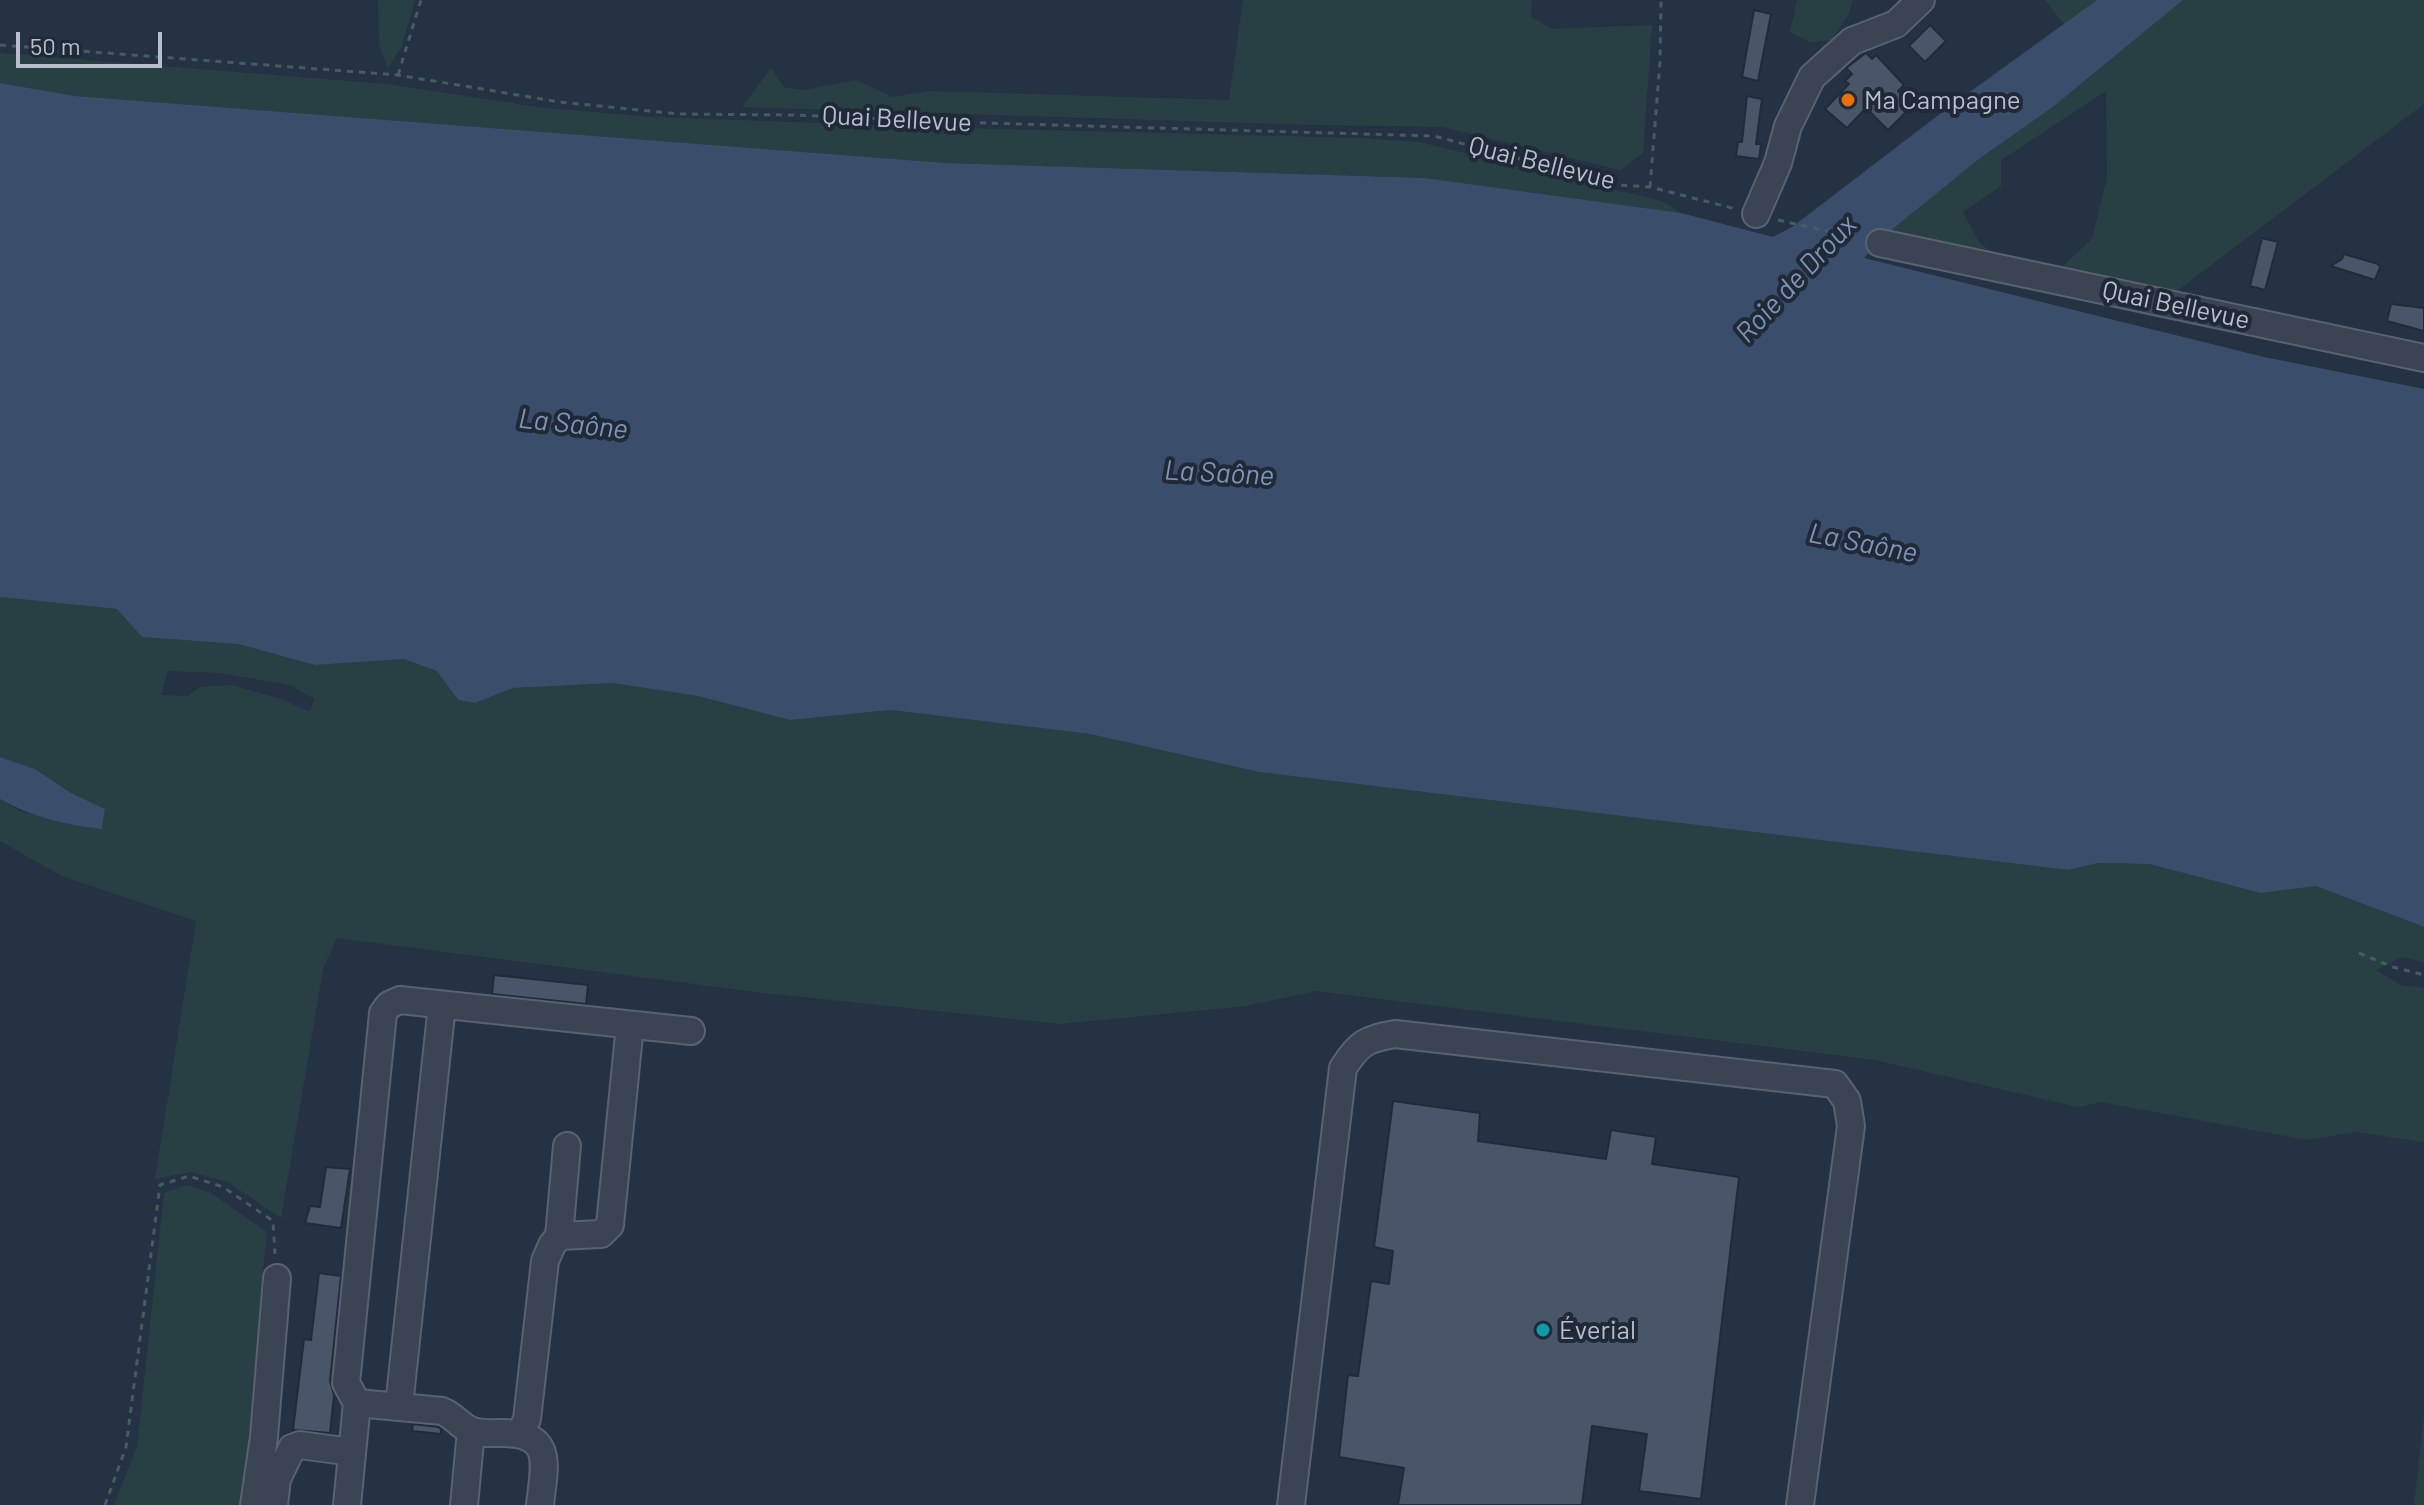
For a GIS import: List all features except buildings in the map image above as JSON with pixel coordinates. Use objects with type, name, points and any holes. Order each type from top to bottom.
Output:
[{"type":"street","points":[[1756,214],[1768,189],[1788,126],[1812,77],[1852,41],[1896,24],[1921,0]]},
{"type":"street","name":"Quai Bellevue","points":[[1880,243],[2424,358]]},
{"type":"street","points":[[347,1505],[357,1403],[346,1383],[383,1013],[389,1005],[400,1000],[691,1031]]},
{"type":"street","points":[[399,1406],[442,1005]]},
{"type":"street","points":[[559,1236],[601,1234],[610,1225],[630,1025]]},
{"type":"street","points":[[1291,1505],[1343,1068],[1357,1047],[1374,1037],[1395,1034],[1835,1084],[1847,1101],[1851,1126],[1800,1505]]},
{"type":"street","points":[[521,1433],[527,1419],[545,1261],[559,1236],[567,1146]]},
{"type":"street","points":[[254,1505],[264,1437],[277,1278]]},
{"type":"street","points":[[357,1403],[453,1415],[471,1431],[530,1436],[539,1444],[543,1457],[540,1505]]},
{"type":"street","points":[[464,1505],[471,1431]]},
{"type":"street","points":[[274,1505],[277,1479],[292,1448],[300,1445],[352,1452]]},
{"type":"path","points":[[398,75],[421,0]]},
{"type":"path","points":[[1650,187],[1660,61],[1661,0]]},
{"type":"path","name":"Quai Bellevue","points":[[0,45],[398,75],[560,102],[679,114],[1434,136],[1618,185],[1650,187],[1880,243]]},
{"type":"path","points":[[2359,953],[2424,975]]},
{"type":"path","points":[[105,1505],[126,1447],[160,1185],[189,1176],[223,1187],[273,1221],[277,1278]]},
{"type":"green space","points":[[378,0],[415,0],[402,46],[388,68],[379,45]]},
{"type":"green space","points":[[1243,0],[1532,0],[1531,17],[1552,29],[1652,25],[1643,153],[1620,170],[1443,127],[742,107],[771,68],[784,87],[803,90],[856,80],[893,97],[928,91],[1229,100]]},
{"type":"green space","points":[[1797,0],[1853,0],[1848,16],[1831,40],[1809,42],[1790,32]]},
{"type":"green space","points":[[2045,0],[2097,0],[2065,25]]},
{"type":"green space","points":[[2183,0],[2424,0],[2424,104],[2177,291],[2101,280],[2059,270],[2092,239],[2107,178],[2106,91],[2001,160],[2001,186],[1963,212],[1979,242],[1995,255],[1884,236],[1979,159],[2054,106]]},
{"type":"green space","points":[[0,53],[386,84],[545,108],[656,117],[1419,142],[1662,201],[1681,213],[1425,178],[946,163],[75,96],[0,83]]},
{"type":"green space","points":[[0,597],[118,609],[142,637],[238,644],[315,665],[404,659],[438,671],[457,700],[475,703],[513,688],[613,683],[698,696],[790,720],[891,710],[1090,734],[1259,772],[2068,870],[2098,863],[2149,864],[2261,893],[2316,886],[2424,927],[2424,962],[2402,957],[2376,970],[2401,985],[2424,988],[2424,1142],[2355,1132],[2307,1140],[2101,1102],[2078,1107],[1875,1060],[1317,991],[1246,1006],[1061,1024],[764,993],[337,938],[323,969],[281,1218],[228,1182],[190,1172],[155,1179],[196,921],[62,876],[0,841],[0,799],[20,811],[102,829],[105,809],[71,793],[35,769],[0,757]],"holes":[[[168,671],[219,673],[290,685],[314,699],[310,712],[281,699],[231,685],[200,687],[188,696],[161,695]]]},
{"type":"green space","points":[[186,1185],[211,1193],[267,1232],[261,1286],[254,1457],[240,1505],[114,1505],[137,1447],[164,1193]]},
{"type":"green space","points":[[2424,1416],[2424,1505],[2414,1505]]},
{"type":"water","points":[[2097,0],[2183,0],[2054,106],[1979,159],[1884,236],[1864,258],[2264,357],[2424,389],[2424,927],[2316,886],[2261,893],[2149,864],[2098,863],[2068,870],[1259,772],[1090,734],[891,710],[790,720],[698,696],[613,683],[513,688],[475,703],[458,700],[437,671],[404,659],[315,665],[238,644],[142,637],[117,609],[0,597],[0,83],[75,96],[946,163],[1425,178],[1681,213],[1773,237],[1792,227],[1949,107]]},
{"type":"water","points":[[0,757],[35,769],[71,793],[105,809],[102,829],[50,819],[0,799]]},
{"type":"place","name":"Ma Campagne","points":[[1848,100]]},
{"type":"place","name":"Éverial","points":[[1543,1330]]},
{"type":"water label","name":"Roie de Droux","points":[[1796,279]]},
{"type":"water label","name":"La Saône","points":[[573,424]]},
{"type":"water label","name":"La Saône","points":[[1219,473]]},
{"type":"water label","name":"La Saône","points":[[1863,543]]}]
